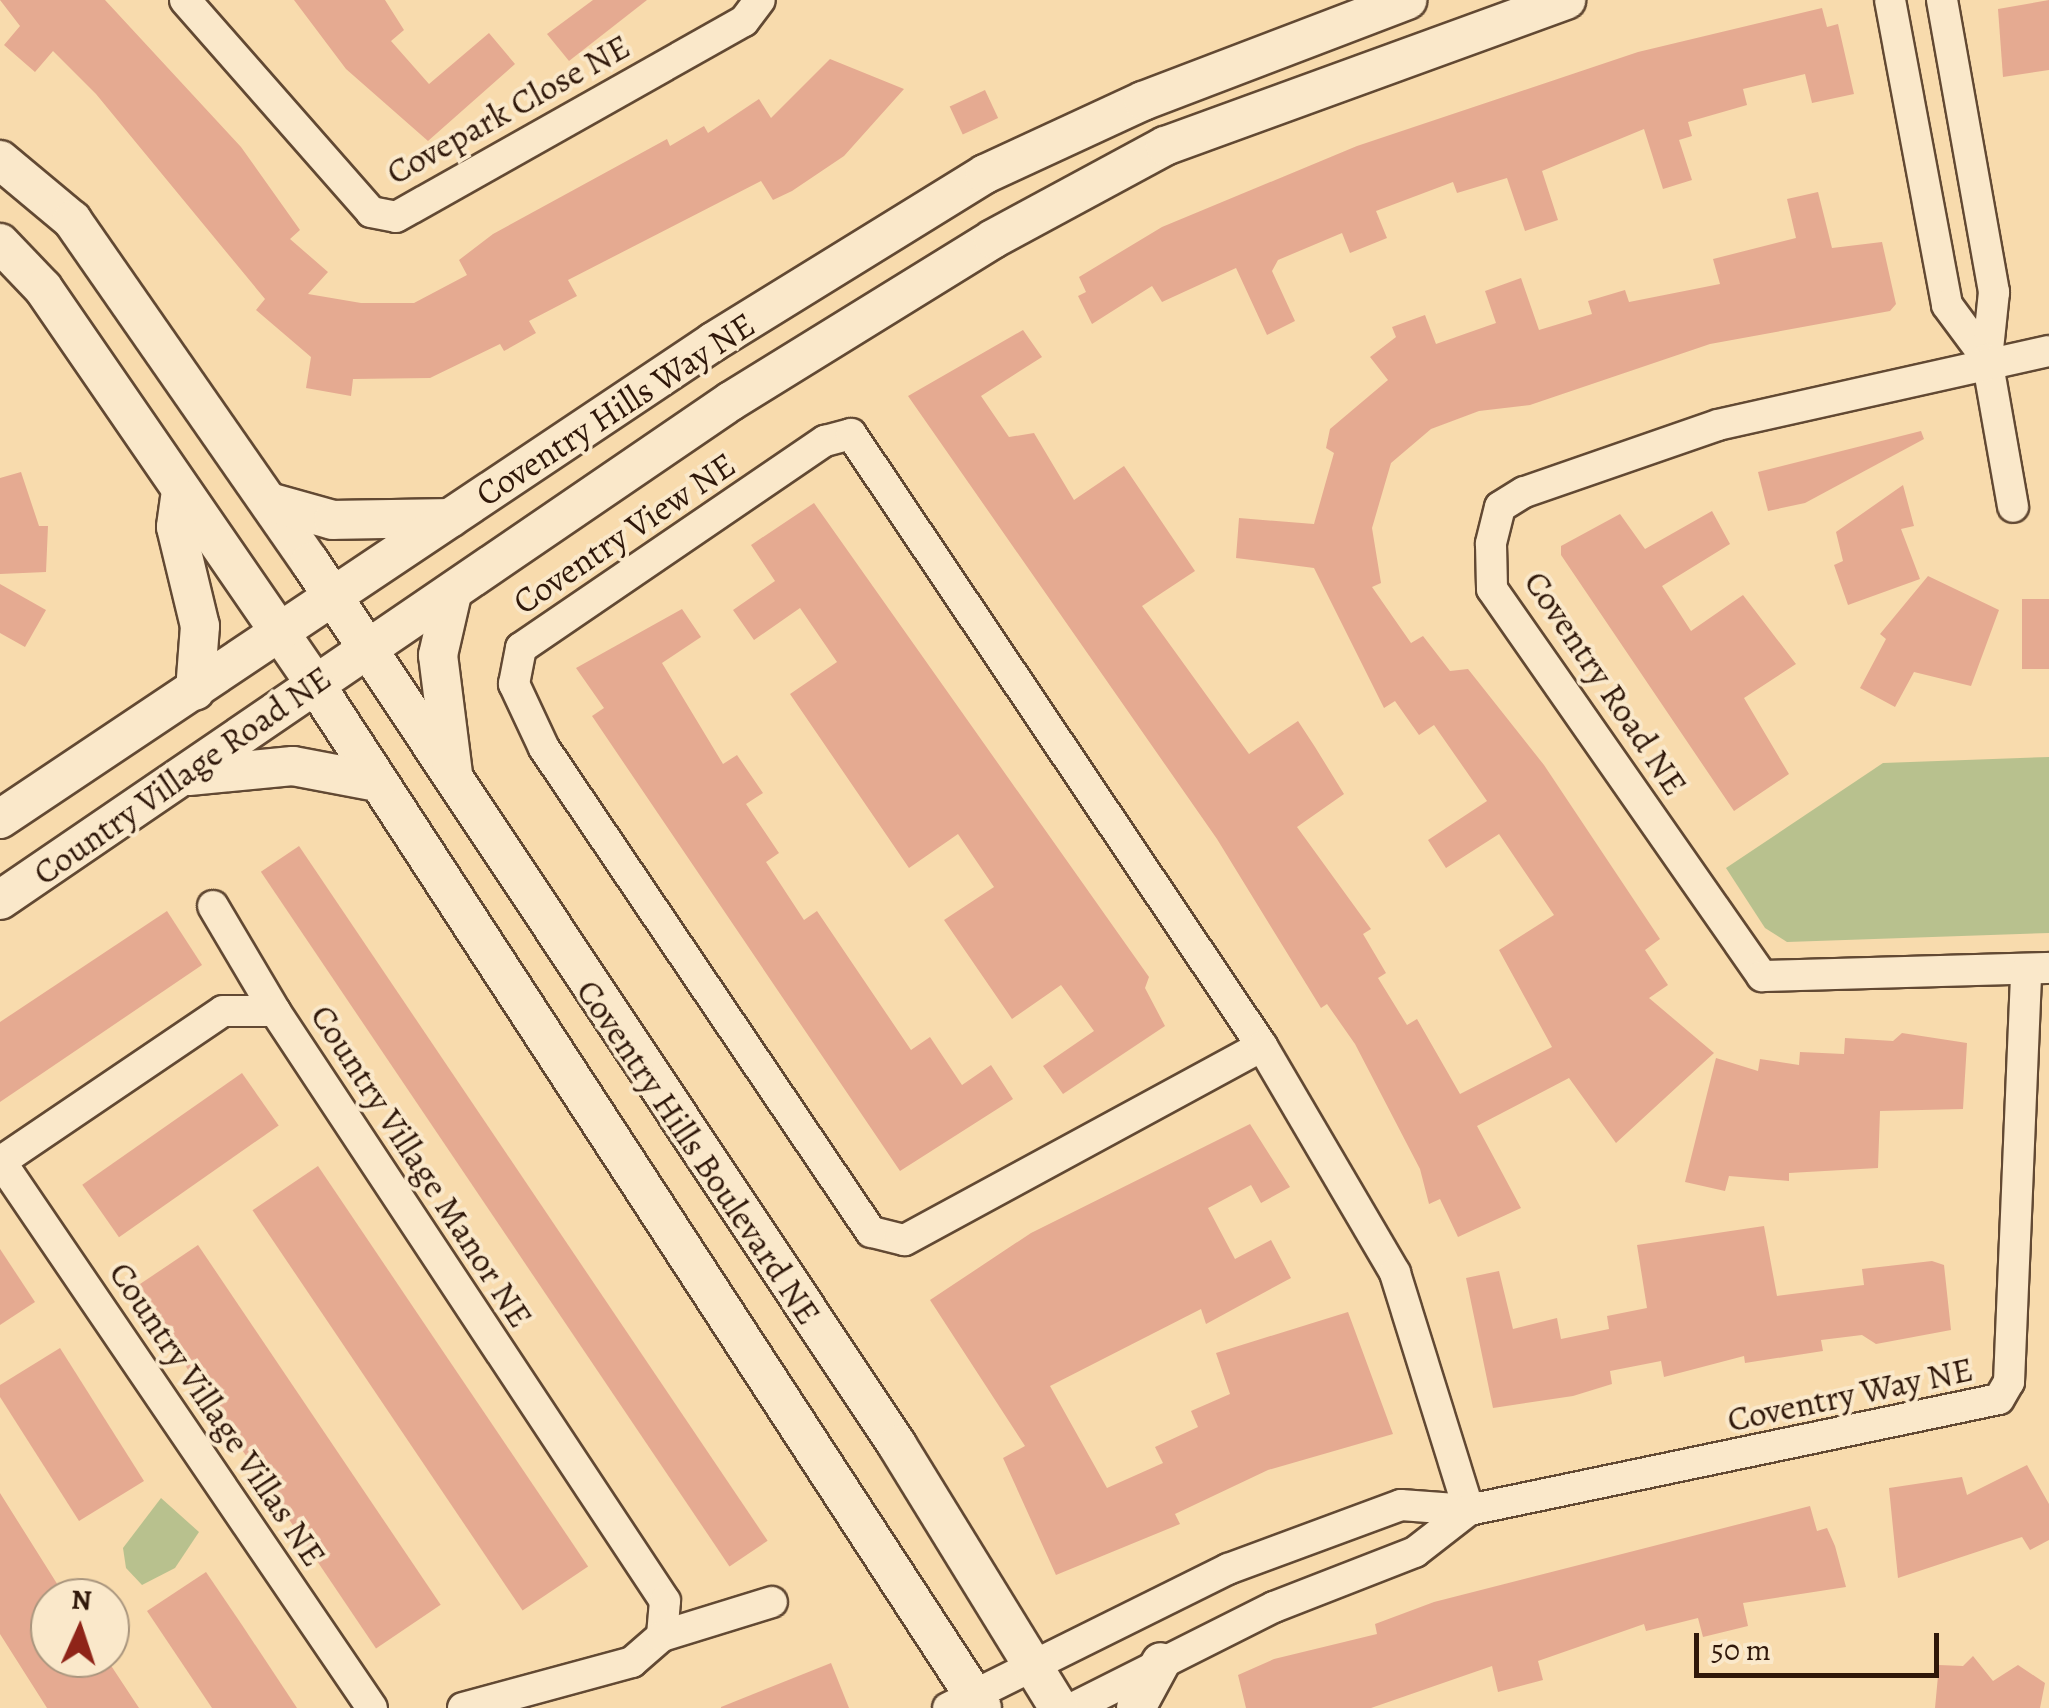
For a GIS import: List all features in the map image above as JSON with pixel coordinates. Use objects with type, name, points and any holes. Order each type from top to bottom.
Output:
[{"type":"street","name":"Covepark Close NE","points":[[186,0],[370,212],[396,217],[744,21],[760,0]]},
{"type":"street","name":"Coventry Hills Way NE","points":[[333,599],[450,518],[985,174],[1143,101],[1407,0]]},
{"type":"street","name":"Coventry Hills Way NE","points":[[362,647],[452,594],[747,391],[1165,146],[1566,0]]},
{"type":"street","points":[[1890,0],[1948,305],[1987,359]]},
{"type":"street","points":[[1942,0],[1994,292],[1987,359],[2013,507]]},
{"type":"street","points":[[0,160],[72,220],[333,599]]},
{"type":"street","points":[[0,244],[43,288],[180,498],[280,634]]},
{"type":"street","name":"Coventry Road NE","points":[[2038,969],[1762,976],[1492,589],[1500,507],[1524,492],[1718,425],[1987,359],[2049,350]]},
{"type":"street","name":"Coventry View NE","points":[[1262,1046],[904,1240],[871,1232],[544,748],[514,684],[521,648],[825,441],[850,434],[1262,1046],[1395,1273],[1469,1510]]},
{"type":"street","points":[[180,498],[176,527],[200,626],[194,691]]},
{"type":"street","points":[[268,502],[333,520],[450,518]]},
{"type":"street","points":[[452,594],[438,682],[455,787]]},
{"type":"street","name":"Country Village Road NE","points":[[0,820],[333,599]]},
{"type":"street","name":"Coventry Hills Boulevard NE","points":[[333,599],[897,1445],[1058,1708]]},
{"type":"street","name":"Coventry Hills Boulevard NE","points":[[280,634],[968,1704]]},
{"type":"street","name":"Country Village Road NE","points":[[0,900],[186,776],[362,647]]},
{"type":"street","points":[[186,776],[294,766],[378,782]]},
{"type":"street","points":[[213,906],[276,1011]]},
{"type":"street","name":"Coventry Way NE","points":[[968,1704],[1032,1665],[1228,1569],[1401,1506],[1469,1510],[2000,1400],[2009,1382],[2038,969]]},
{"type":"street","name":"Country Village Manor NE","points":[[1,1162],[223,1011],[276,1011],[665,1601],[662,1636]]},
{"type":"street","name":"Country Village Villas NE","points":[[1,1162],[372,1708]]},
{"type":"street","name":"Coventry Way NE","points":[[1072,1708],[1161,1662],[1416,1552],[1469,1510]]},
{"type":"street","points":[[463,1708],[632,1662],[662,1636],[772,1602]]},
{"type":"street","points":[[1136,1708],[1161,1662]]},
{"type":"green space","points":[[2049,757],[2049,933],[1787,942],[1765,928],[1726,868],[1883,763]]},
{"type":"green space","points":[[161,1498],[199,1532],[175,1568],[142,1585],[126,1568],[123,1548]]},
{"type":"building","points":[[0,0],[105,0],[241,147],[300,230],[290,239],[328,272],[308,294],[361,303],[414,303],[467,275],[459,260],[493,234],[667,139],[670,146],[704,126],[708,133],[759,99],[771,118],[830,59],[904,89],[844,156],[792,191],[773,200],[761,181],[568,280],[577,296],[529,321],[536,333],[504,351],[500,344],[430,378],[353,379],[351,396],[306,388],[311,357],[256,310],[265,299],[96,94],[53,51],[35,72],[4,45],[20,26]]},
{"type":"building","points":[[294,0],[385,0],[404,30],[391,41],[429,84],[489,33],[515,64],[428,141],[346,69]]},
{"type":"building","points":[[593,0],[647,0],[569,61],[547,34]]},
{"type":"building","points":[[2049,0],[2049,70],[2003,77],[1998,9]]},
{"type":"building","points":[[1822,8],[1827,27],[1838,24],[1854,94],[1812,103],[1805,74],[1743,89],[1747,105],[1688,122],[1692,136],[1679,140],[1692,180],[1663,189],[1644,129],[1542,171],[1558,220],[1525,231],[1507,178],[1457,193],[1453,182],[1376,211],[1387,238],[1350,253],[1342,233],[1278,260],[1272,271],[1295,321],[1267,335],[1236,268],[1162,302],[1152,286],[1092,324],[1078,296],[1086,292],[1079,277],[1162,227],[1357,146],[1638,52]]},
{"type":"building","points":[[985,90],[998,118],[963,135],[950,106]]},
{"type":"building","points":[[1818,192],[1832,248],[1882,242],[1896,304],[1890,311],[1710,344],[1530,405],[1479,411],[1431,429],[1391,463],[1372,528],[1381,583],[1372,587],[1411,643],[1423,636],[1450,671],[1468,669],[1544,765],[1660,939],[1645,950],[1668,985],[1649,998],[1714,1053],[1616,1143],[1569,1078],[1477,1126],[1521,1208],[1458,1237],[1440,1199],[1429,1204],[1420,1169],[1355,1044],[1327,1004],[1321,1008],[1217,839],[908,396],[1023,330],[1042,357],[981,396],[1009,437],[1034,433],[1074,500],[1124,466],[1195,571],[1142,606],[1249,754],[1298,721],[1315,747],[1344,794],[1297,827],[1371,929],[1363,934],[1386,973],[1378,978],[1407,1025],[1417,1019],[1460,1094],[1552,1047],[1499,950],[1554,915],[1499,834],[1446,868],[1428,840],[1487,801],[1434,725],[1419,735],[1395,701],[1384,708],[1314,568],[1236,558],[1239,518],[1314,524],[1334,453],[1326,448],[1330,429],[1388,380],[1370,357],[1396,337],[1392,327],[1425,315],[1436,344],[1496,323],[1485,291],[1521,278],[1539,330],[1592,314],[1588,301],[1625,290],[1629,302],[1720,284],[1713,259],[1796,238],[1787,199]]},
{"type":"building","points":[[1921,431],[1924,439],[1805,503],[1768,511],[1758,472]]},
{"type":"building","points":[[21,472],[39,526],[48,526],[46,572],[0,574],[0,478]]},
{"type":"building","points":[[1903,485],[1914,526],[1901,529],[1920,579],[1848,605],[1834,565],[1843,561],[1836,532]]},
{"type":"building","points":[[814,503],[1149,977],[1145,988],[1165,1026],[1063,1094],[1043,1066],[1094,1031],[1061,985],[1012,1019],[944,920],[994,887],[958,834],[909,868],[790,694],[837,662],[800,608],[754,640],[733,610],[775,581],[751,545]]},
{"type":"building","points":[[1712,511],[1730,544],[1662,586],[1691,631],[1743,595],[1796,664],[1744,698],[1789,774],[1734,811],[1561,555],[1561,546],[1620,514],[1645,549]]},
{"type":"building","points":[[1928,576],[1999,610],[1971,686],[1914,672],[1895,707],[1860,688],[1886,639],[1880,634]]},
{"type":"building","points":[[0,584],[46,610],[25,647],[0,633]]},
{"type":"building","points":[[2022,599],[2049,599],[2049,669],[2022,669]]},
{"type":"building","points":[[682,609],[701,637],[662,663],[723,764],[737,755],[763,793],[746,804],[779,853],[766,862],[804,920],[817,911],[911,1050],[930,1037],[962,1085],[991,1065],[1013,1099],[900,1171],[592,716],[604,708],[576,668]]},
{"type":"building","points":[[299,846],[768,1541],[729,1566],[261,872]]},
{"type":"building","points":[[167,911],[202,965],[0,1102],[0,1022]]},
{"type":"building","points":[[1902,1033],[1967,1043],[1963,1109],[1880,1111],[1878,1168],[1789,1173],[1789,1181],[1729,1176],[1725,1191],[1685,1182],[1716,1058],[1758,1071],[1760,1059],[1799,1065],[1800,1052],[1844,1054],[1845,1038],[1893,1041]]},
{"type":"building","points":[[242,1073],[279,1125],[119,1237],[82,1185]]},
{"type":"building","points":[[1250,1124],[1290,1187],[1261,1203],[1251,1185],[1208,1208],[1235,1259],[1271,1240],[1291,1278],[1206,1324],[1201,1309],[1050,1386],[1107,1488],[1163,1463],[1155,1447],[1198,1427],[1191,1411],[1230,1394],[1216,1353],[1348,1312],[1393,1434],[1268,1470],[1175,1514],[1180,1524],[1056,1575],[1003,1458],[1025,1446],[930,1300],[1031,1233]]},
{"type":"building","points":[[318,1166],[588,1566],[523,1611],[253,1210]]},
{"type":"building","points":[[1764,1226],[1777,1296],[1864,1285],[1862,1269],[1932,1261],[1944,1265],[1951,1330],[1876,1344],[1862,1335],[1821,1340],[1823,1351],[1745,1363],[1744,1356],[1664,1377],[1661,1361],[1610,1371],[1612,1384],[1573,1396],[1493,1408],[1466,1278],[1499,1271],[1513,1329],[1557,1318],[1561,1339],[1609,1329],[1607,1316],[1647,1308],[1637,1245]]},
{"type":"building","points":[[198,1245],[441,1605],[376,1648],[133,1289]]},
{"type":"building","points":[[0,1249],[35,1302],[0,1325]]},
{"type":"building","points":[[60,1348],[144,1481],[79,1521],[0,1397],[0,1385]]},
{"type":"building","points":[[2027,1465],[2049,1504],[2049,1540],[2030,1550],[2022,1537],[1898,1578],[1889,1488],[1962,1477],[1967,1495]]},
{"type":"building","points":[[0,1493],[53,1578],[30,1578],[30,1678],[119,1678],[139,1708],[47,1708],[0,1634]]},
{"type":"building","points":[[1810,1506],[1817,1531],[1827,1528],[1835,1546],[1846,1587],[1743,1603],[1748,1626],[1703,1637],[1698,1618],[1646,1631],[1644,1624],[1538,1661],[1543,1680],[1498,1692],[1492,1666],[1371,1708],[1246,1708],[1238,1675],[1274,1659],[1377,1634],[1375,1624],[1434,1602]]},
{"type":"building","points":[[206,1572],[297,1708],[212,1708],[147,1611]]},
{"type":"building","points":[[1973,1656],[1993,1681],[2018,1665],[2045,1683],[2040,1708],[1935,1708],[1939,1665],[1963,1666]]},
{"type":"building","points":[[831,1663],[849,1708],[721,1708],[721,1707]]}]
